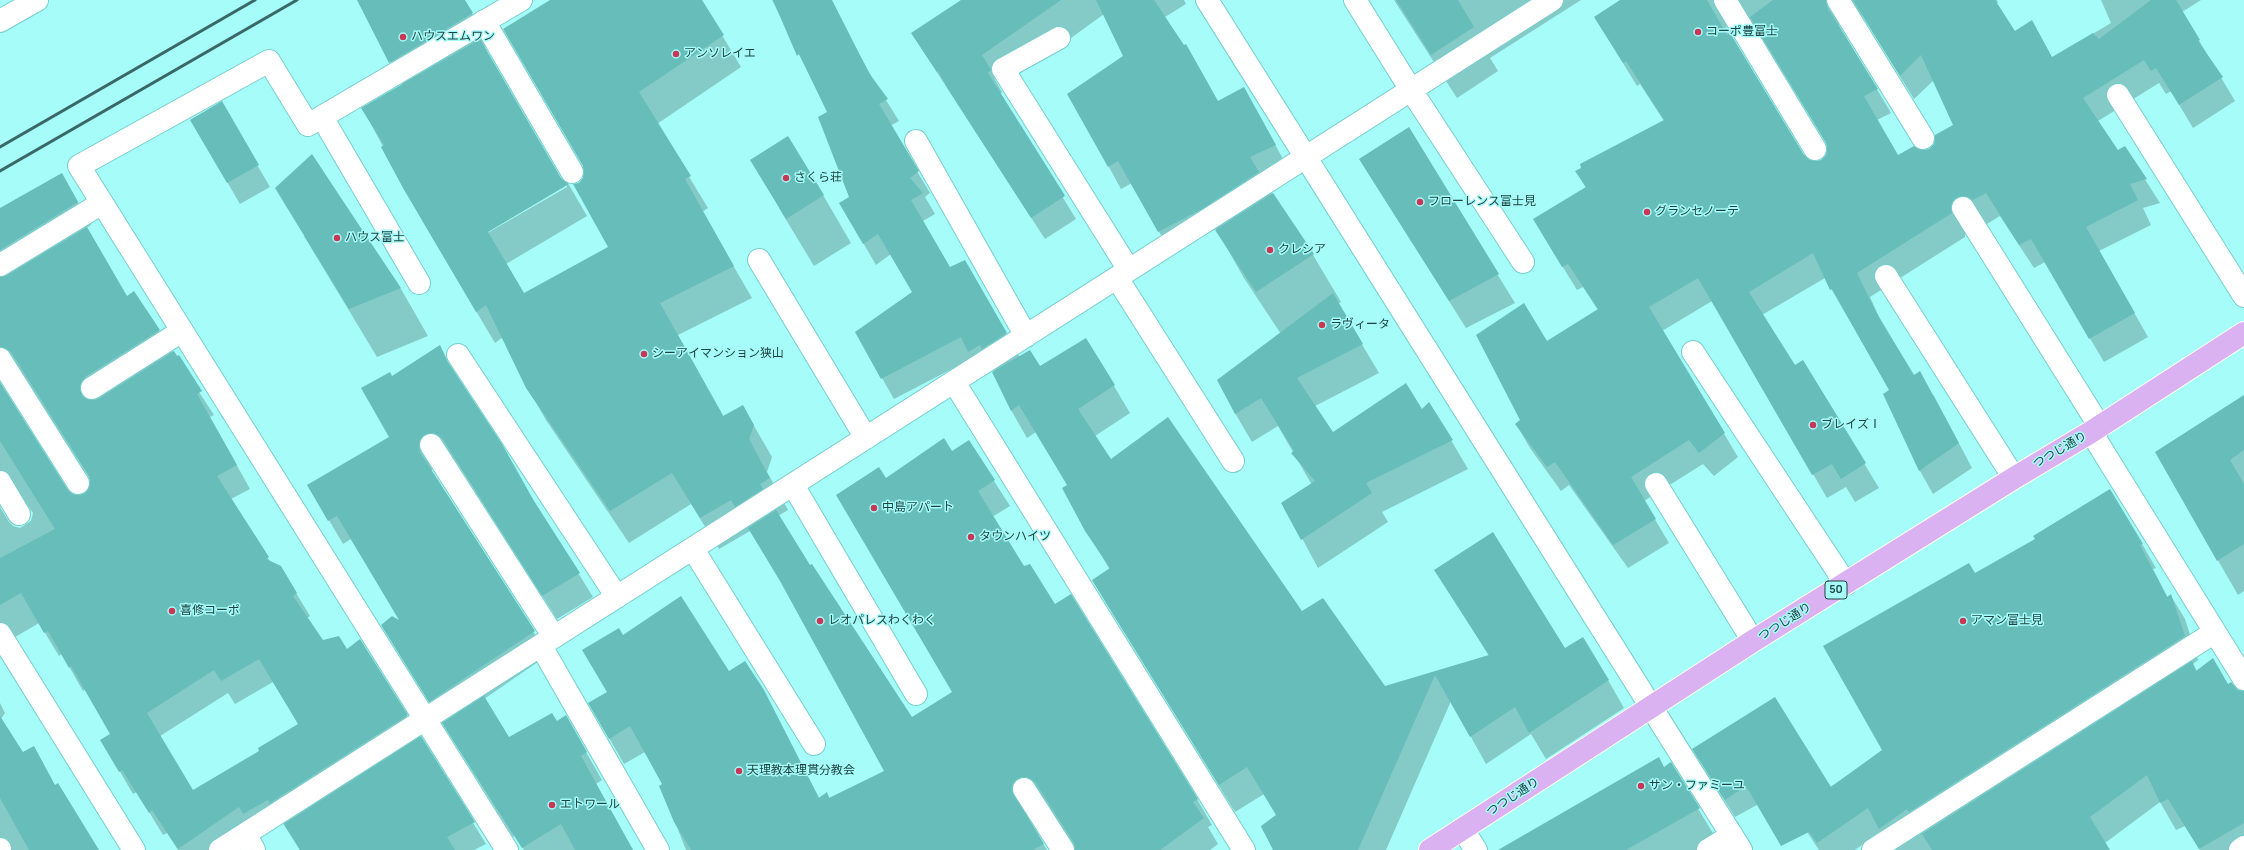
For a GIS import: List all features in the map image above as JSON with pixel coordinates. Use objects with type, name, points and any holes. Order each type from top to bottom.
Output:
[{"type":"main road","name":"つつじ通り","points":[[1430,850],[1652,708],[1753,641],[2014,478],[2096,430],[2243,336]]},
{"type":"street","points":[[0,21],[37,0]]},
{"type":"street","points":[[507,850],[79,166],[270,61],[308,125],[521,0]]},
{"type":"street","points":[[1206,0],[1736,843],[1708,850]]},
{"type":"street","points":[[1355,0],[1411,90],[1523,262]]},
{"type":"street","points":[[220,850],[249,842],[425,719],[1552,0]]},
{"type":"street","points":[[1725,0],[1815,148]]},
{"type":"street","points":[[1838,0],[1923,138]]},
{"type":"street","points":[[484,21],[572,172]]},
{"type":"street","points":[[1059,38],[1002,69],[1233,461]]},
{"type":"street","points":[[2118,95],[2244,296]]},
{"type":"street","points":[[322,117],[419,284]]},
{"type":"street","points":[[916,141],[1026,336]]},
{"type":"street","points":[[0,265],[102,203]]},
{"type":"street","points":[[1963,208],[2244,679]]},
{"type":"street","points":[[759,260],[866,438]]},
{"type":"street","points":[[1886,276],[2014,478]]},
{"type":"street","points":[[92,388],[182,331]]},
{"type":"street","points":[[1693,352],[1846,584]]},
{"type":"street","points":[[458,355],[617,597]]},
{"type":"street","points":[[0,359],[78,483]]},
{"type":"street","points":[[954,382],[1244,850]]},
{"type":"street","points":[[431,445],[547,641],[658,850]]},
{"type":"street","points":[[0,482],[19,514]]},
{"type":"street","points":[[1656,484],[1753,641]]},
{"type":"street","points":[[793,485],[916,694]]},
{"type":"street","points":[[693,549],[814,744]]},
{"type":"street","points":[[1873,850],[2215,632]]},
{"type":"street","points":[[0,634],[134,850]]},
{"type":"street","points":[[1024,789],[1063,850]]},
{"type":"street","points":[[1463,830],[1476,850]]},
{"type":"street","points":[[2240,850],[2244,847]]},
{"type":"building","name":"ハウスエムワン","points":[[357,0],[465,0],[473,13],[389,63]]},
{"type":"building","points":[[550,0],[702,0],[724,35],[639,92],[691,176],[685,179],[734,266],[660,303],[723,416],[743,405],[754,425],[749,439],[770,478],[760,484],[763,489],[735,507],[731,500],[700,518],[672,473],[610,511],[526,388],[486,305],[476,312],[403,188],[381,147],[384,145],[361,108],[480,39],[561,178],[569,184],[488,232],[524,293],[608,247],[573,184],[579,183],[583,178],[583,166],[503,29]]},
{"type":"building","points":[[773,0],[832,0],[869,73],[888,99],[879,104],[919,171],[910,178],[923,193],[911,200],[950,267],[965,260],[1007,333],[982,349],[980,345],[968,352],[961,337],[881,379],[855,332],[912,292],[878,234],[863,244],[839,203],[849,197],[818,117],[827,112],[799,54],[797,56]]},
{"type":"building","points":[[961,0],[1061,0],[982,55],[991,70],[988,73],[1065,196],[1031,218],[938,71],[937,72],[911,33]]},
{"type":"building","points":[[1096,0],[1154,0],[1184,45],[1186,44],[1218,101],[1244,87],[1276,145],[1250,157],[1259,172],[1202,209],[1158,232],[1118,161],[1108,167],[1067,94],[1123,56]]},
{"type":"building","points":[[1396,0],[1458,0],[1474,27],[1431,55]]},
{"type":"building","points":[[1620,0],[1707,0],[1727,35],[1730,33],[1804,155],[1815,161],[1821,160],[1826,155],[1826,143],[1750,17],[1773,0],[1826,0],[1827,7],[1878,89],[1864,96],[1898,155],[1914,146],[1923,150],[1929,149],[1934,144],[1935,135],[1953,125],[1921,55],[1900,76],[1853,0],[1995,0],[2015,31],[2032,20],[2052,57],[2093,33],[2099,39],[2151,0],[2176,0],[2200,40],[2198,41],[2223,77],[2179,105],[2156,68],[2151,71],[2144,60],[2083,98],[2118,150],[2125,146],[2147,179],[2130,184],[2138,200],[2086,227],[2135,313],[2089,339],[2031,239],[2019,245],[1986,193],[1973,200],[1963,196],[1956,198],[1952,202],[1952,213],[1857,273],[1876,312],[1914,375],[1920,371],[1959,443],[1919,471],[1883,394],[1889,390],[1832,289],[1830,290],[1813,253],[1749,292],[1795,365],[1803,360],[1866,463],[1841,479],[1832,464],[1812,475],[1698,278],[1649,307],[1725,433],[1699,453],[1689,440],[1631,477],[1656,519],[1613,545],[1555,462],[1547,467],[1515,424],[1520,420],[1476,335],[1524,303],[1547,341],[1598,309],[1568,264],[1562,267],[1533,219],[1586,187],[1575,171],[1581,168],[1580,164],[1664,120],[1626,61],[1623,63],[1594,17]]},
{"type":"building","points":[[222,101],[259,165],[227,183],[190,120]]},
{"type":"building","name":"フローレンス富士見","points":[[1409,127],[1499,274],[1449,301],[1359,159]]},
{"type":"building","name":"さくら荘","points":[[788,136],[824,195],[786,219],[750,160]]},
{"type":"building","name":"ハウス富士","points":[[312,154],[401,288],[349,309],[275,188]]},
{"type":"building","points":[[62,173],[78,202],[0,250],[0,208]]},
{"type":"building","name":"クレシア","points":[[1273,193],[1314,254],[1256,292],[1215,230]]},
{"type":"building","points":[[87,227],[127,296],[134,291],[160,330],[85,377],[80,388],[82,395],[87,399],[98,399],[174,351],[177,356],[179,355],[202,391],[197,394],[237,465],[217,476],[269,557],[266,559],[281,566],[297,593],[293,596],[323,640],[339,636],[347,649],[360,639],[408,715],[270,803],[268,800],[243,814],[239,807],[178,849],[152,810],[149,813],[122,770],[119,772],[100,740],[110,734],[71,666],[69,668],[48,631],[44,633],[21,593],[0,605],[0,558],[55,529],[0,441],[0,382],[68,490],[73,494],[79,495],[85,493],[90,483],[89,476],[11,352],[0,347],[0,277],[6,276]],"holes":[[[259,659],[298,724],[258,748],[259,751],[193,790],[147,713],[214,670],[221,681]]]},
{"type":"building","points":[[1333,293],[1363,344],[1297,378],[1333,432],[1406,383],[1422,409],[1429,402],[1453,440],[1366,483],[1372,493],[1301,540],[1281,503],[1315,481],[1291,453],[1294,451],[1261,398],[1235,414],[1217,380]]},
{"type":"building","points":[[1086,338],[1115,385],[1078,409],[1111,459],[1168,417],[1302,611],[1323,598],[1385,686],[1489,655],[1434,570],[1493,532],[1565,648],[1583,637],[1609,680],[1529,733],[1515,707],[1470,737],[1435,675],[1358,850],[1273,850],[1261,826],[1276,815],[1247,767],[1219,785],[1092,580],[1110,568],[1085,531],[1062,488],[1067,485],[1019,405],[1011,411],[992,372],[1030,350],[1040,366]]},
{"type":"building","points":[[440,345],[448,362],[502,444],[534,501],[580,573],[542,596],[442,438],[431,433],[424,435],[419,445],[420,452],[535,631],[429,702],[381,625],[392,616],[399,620],[337,516],[328,521],[307,485],[389,437],[361,388],[390,372],[392,376]]},
{"type":"building","points":[[2244,395],[2244,450],[2230,460],[2244,484],[2244,544],[2217,561],[2155,452]]},
{"type":"building","points":[[944,438],[952,451],[969,440],[995,480],[978,491],[1024,566],[1030,564],[1055,604],[1071,594],[1198,799],[1193,802],[1204,818],[1160,850],[1075,850],[1074,843],[1035,782],[1029,778],[1023,777],[1013,783],[1012,790],[1044,844],[1033,850],[691,850],[674,822],[659,786],[662,784],[630,726],[609,739],[588,703],[607,692],[582,650],[619,628],[623,635],[681,596],[729,671],[745,661],[764,690],[819,798],[827,792],[829,798],[884,771],[780,581],[748,528],[776,510],[810,565],[812,564],[912,717],[952,692],[836,495],[879,467],[886,478]]},
{"type":"building","points":[[2110,489],[2143,544],[2140,545],[2167,597],[2171,594],[2185,636],[1909,812],[1907,809],[1879,829],[1868,808],[1817,843],[1809,832],[1781,846],[1746,786],[1725,800],[1692,749],[1775,697],[1831,787],[1882,750],[1823,646],[1969,563],[1975,573],[2035,539],[2033,536]]},
{"type":"building","points":[[2213,658],[2228,684],[2231,682],[2238,690],[2244,691],[2244,823],[2199,849],[2168,799],[2160,803],[2147,775],[2090,817],[2110,850],[1932,850],[1922,834],[2192,661],[2196,671]]},
{"type":"building","points":[[484,696],[509,737],[552,713],[557,721],[566,715],[587,752],[581,756],[633,850],[575,850],[561,824],[522,848],[442,723]]},
{"type":"building","points":[[0,716],[23,752],[34,746],[55,785],[58,783],[99,850],[29,850],[0,798]]},
{"type":"building","points":[[421,736],[475,822],[447,837],[455,850],[300,850],[284,824]]},
{"type":"building","name":"サン・ファミーユ","points":[[1659,757],[1664,767],[1671,762],[1700,808],[1626,850],[1498,850]]},
{"type":"railway","points":[[0,147],[255,0]]},
{"type":"railway","points":[[0,171],[297,0]]},
{"type":"place","name":"コーポ豊富士","points":[[1698,32]]},
{"type":"place","name":"ハウスエムワン","points":[[403,37]]},
{"type":"place","name":"アンソレイエ","points":[[676,54]]},
{"type":"place","name":"さくら荘","points":[[786,178]]},
{"type":"place","name":"フローレンス富士見","points":[[1420,202]]},
{"type":"place","name":"グランセノーテ","points":[[1647,212]]},
{"type":"place","name":"ハウス富士","points":[[337,238]]},
{"type":"place","name":"クレシア","points":[[1270,250]]},
{"type":"place","name":"ラヴィータ","points":[[1322,325]]},
{"type":"place","name":"シーアイマンション狭山","points":[[644,354]]},
{"type":"place","name":"ブレイズⅠ","points":[[1813,425]]},
{"type":"place","name":"中島アパート","points":[[874,508]]},
{"type":"place","name":"タウンハイツ","points":[[971,537]]},
{"type":"place","name":"喜修コーポ","points":[[172,611]]},
{"type":"place","name":"レオパレスわくわく","points":[[820,621]]},
{"type":"place","name":"アマン富士見","points":[[1963,621]]},
{"type":"place","name":"天理教本理貫分教会","points":[[739,771]]},
{"type":"place","name":"サン・ファミーユ","points":[[1641,786]]},
{"type":"place","name":"エトワール","points":[[552,805]]}]
